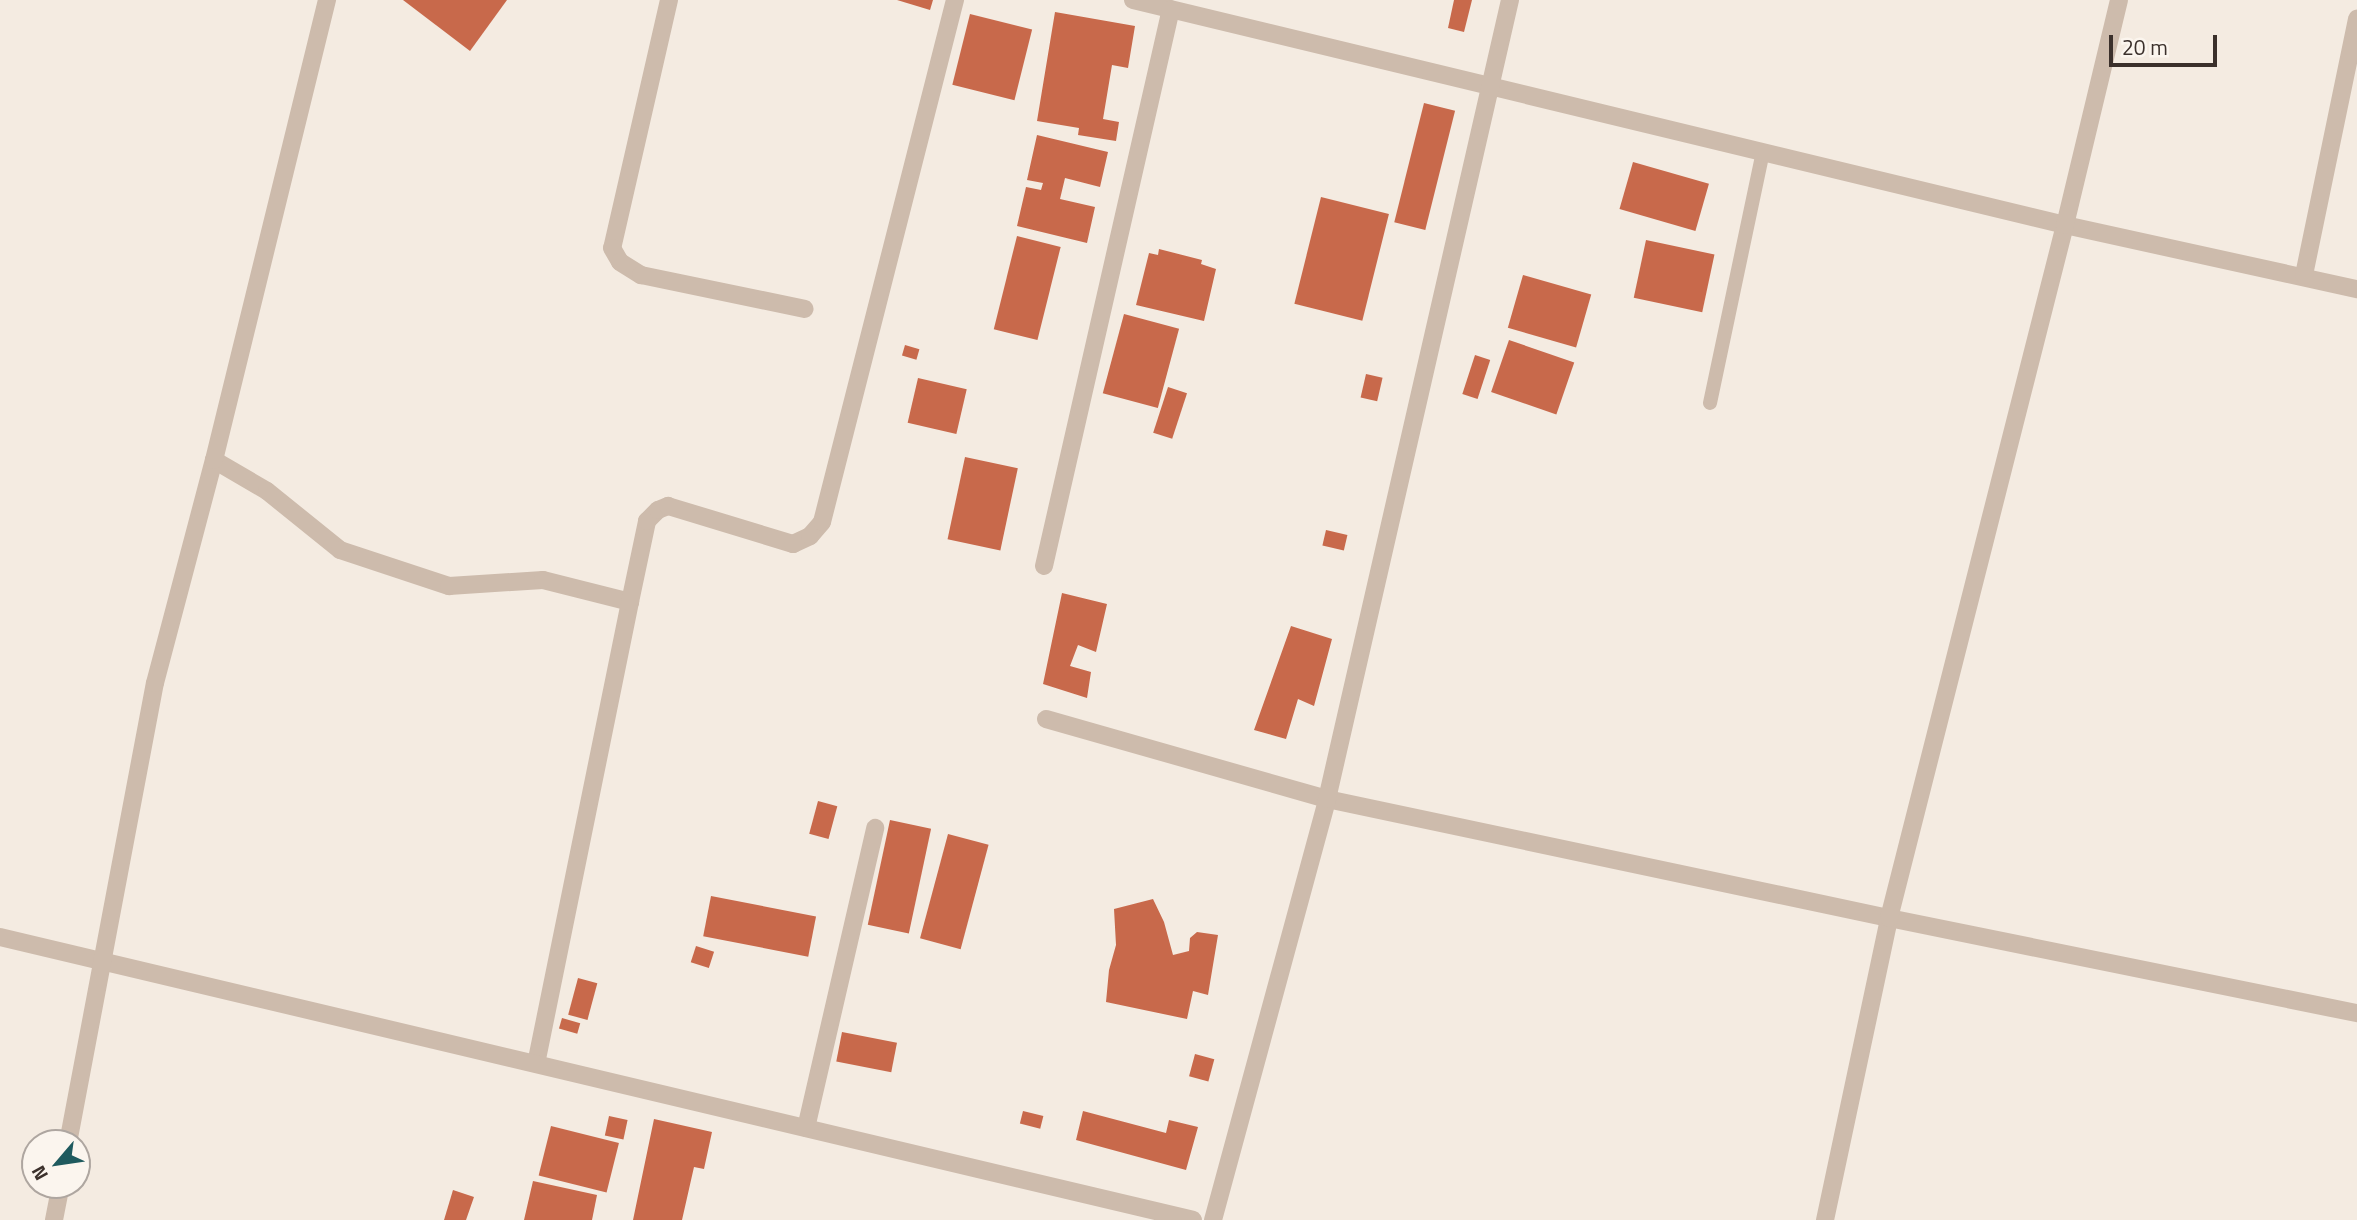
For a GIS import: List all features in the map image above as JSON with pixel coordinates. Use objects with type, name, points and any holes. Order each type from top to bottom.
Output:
[{"type":"street","points":[[70,1129],[100,961],[155,683],[214,460],[327,0]]},
{"type":"street","points":[[669,0],[612,248],[620,262],[641,275],[805,309]]},
{"type":"street","points":[[536,1064],[647,522],[658,510],[668,506],[793,544],[810,536],[822,522],[955,0]]},
{"type":"street","points":[[1133,0],[2065,225],[2304,275],[2357,289]]},
{"type":"street","points":[[1213,1220],[1327,799],[1510,0]]},
{"type":"street","points":[[1825,1220],[1889,918],[2065,225],[2119,0]]},
{"type":"street","points":[[1044,566],[1171,9]]},
{"type":"street","points":[[2304,275],[2357,18]]},
{"type":"street","points":[[214,460],[267,491],[340,550],[449,586],[543,580],[630,602]]},
{"type":"street","points":[[1046,719],[1327,799],[1889,918],[2357,1013]]},
{"type":"street","points":[[806,1128],[875,828]]},
{"type":"street","points":[[0,937],[1193,1220]]},
{"type":"street","points":[[54,1220],[58,1199]]},
{"type":"lane","points":[[1710,403],[1763,152]]},
{"type":"building","points":[[403,0],[507,0],[470,51]]},
{"type":"building","points":[[897,0],[933,0],[930,10]]},
{"type":"building","points":[[1454,0],[1472,0],[1464,32],[1448,28]]},
{"type":"building","points":[[1055,12],[1135,26],[1128,68],[1112,65],[1103,119],[1119,122],[1116,141],[1078,135],[1079,128],[1037,121]]},
{"type":"building","points":[[970,14],[1032,29],[1014,100],[952,85]]},
{"type":"building","points":[[1424,103],[1455,111],[1425,230],[1394,222]]},
{"type":"building","points":[[1037,135],[1108,152],[1100,187],[1065,178],[1060,199],[1095,207],[1087,243],[1017,226],[1026,187],[1041,190],[1043,183],[1027,180]]},
{"type":"building","points":[[1633,162],[1709,184],[1695,231],[1619,209]]},
{"type":"building","points":[[1321,197],[1389,214],[1362,321],[1294,304]]},
{"type":"building","points":[[1017,236],[1061,247],[1037,340],[994,329]]},
{"type":"building","points":[[1646,240],[1714,255],[1702,312],[1634,298]]},
{"type":"building","points":[[1159,249],[1202,260],[1201,264],[1216,269],[1204,321],[1136,305],[1149,253],[1158,255]]},
{"type":"building","points":[[1523,275],[1591,295],[1576,347],[1508,328]]},
{"type":"building","points":[[1124,314],[1179,329],[1158,408],[1103,393]]},
{"type":"building","points":[[1509,340],[1574,362],[1556,414],[1491,392]]},
{"type":"building","points":[[905,345],[919,349],[916,360],[902,356]]},
{"type":"building","points":[[1475,355],[1490,360],[1478,399],[1462,394]]},
{"type":"building","points":[[1366,374],[1383,378],[1377,401],[1361,397]]},
{"type":"building","points":[[918,378],[967,389],[956,434],[908,423]]},
{"type":"building","points":[[1168,387],[1187,393],[1172,439],[1153,433]]},
{"type":"building","points":[[965,457],[1018,468],[1000,550],[948,539]]},
{"type":"building","points":[[1326,530],[1347,535],[1344,551],[1322,546]]},
{"type":"building","points":[[1062,593],[1107,604],[1096,652],[1078,645],[1070,666],[1091,672],[1087,698],[1043,684]]},
{"type":"building","points":[[1291,626],[1332,639],[1314,706],[1298,699],[1286,739],[1254,730]]},
{"type":"building","points":[[818,801],[837,806],[829,839],[809,834]]},
{"type":"building","points":[[890,820],[931,829],[909,933],[868,925]]},
{"type":"building","points":[[948,834],[989,845],[961,949],[920,938]]},
{"type":"building","points":[[711,896],[816,916],[808,957],[703,936]]},
{"type":"building","points":[[1153,899],[1164,922],[1173,955],[1189,951],[1190,938],[1197,932],[1218,935],[1208,995],[1193,991],[1187,1019],[1106,1002],[1109,970],[1116,945],[1114,909]]},
{"type":"building","points":[[696,946],[714,952],[709,968],[691,962]]},
{"type":"building","points":[[578,978],[597,983],[587,1020],[568,1015]]},
{"type":"building","points":[[562,1018],[580,1023],[577,1034],[559,1029]]},
{"type":"building","points":[[842,1032],[897,1043],[891,1072],[836,1061]]},
{"type":"building","points":[[1195,1054],[1214,1059],[1208,1081],[1189,1076]]},
{"type":"building","points":[[1023,1111],[1043,1116],[1040,1129],[1020,1124]]},
{"type":"building","points":[[1083,1111],[1166,1133],[1169,1120],[1198,1127],[1186,1170],[1076,1140]]},
{"type":"building","points":[[609,1116],[628,1120],[623,1140],[605,1136]]},
{"type":"building","points":[[654,1119],[712,1132],[704,1169],[694,1167],[682,1220],[633,1220]]},
{"type":"building","points":[[551,1126],[619,1143],[607,1192],[539,1175]]},
{"type":"building","points":[[533,1181],[597,1195],[592,1220],[524,1220]]},
{"type":"building","points":[[453,1190],[474,1197],[466,1220],[444,1220]]}]
